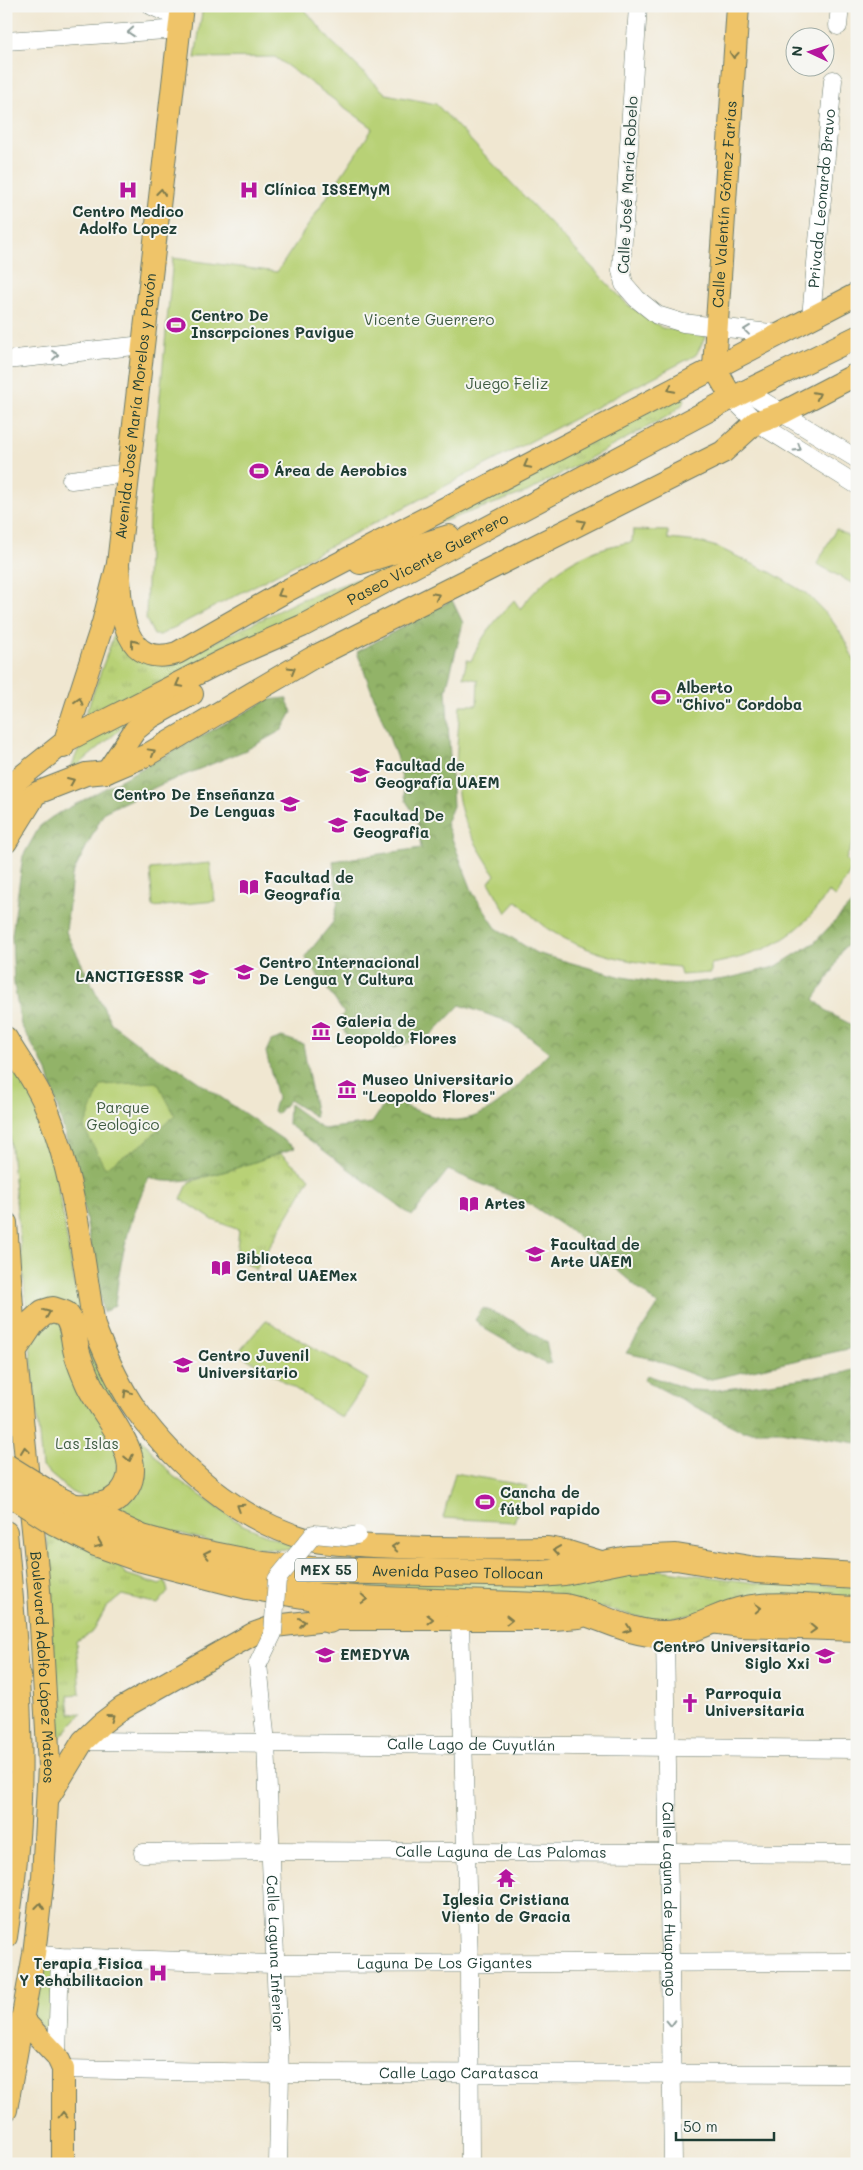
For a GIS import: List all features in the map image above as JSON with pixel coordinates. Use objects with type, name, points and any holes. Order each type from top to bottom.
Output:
[{"type":"highway","points":[[15,1348],[39,1316],[53,1310],[65,1314],[73,1330],[77,1351],[93,1394],[128,1451],[131,1478],[120,1496],[107,1505],[63,1510]]},
{"type":"highway","name":"Avenida Paseo Tollocan","points":[[6,1467],[63,1510],[96,1543],[138,1558],[219,1580],[315,1596],[564,1606],[594,1615],[635,1632],[665,1634],[712,1622],[749,1608],[857,1610]]},
{"type":"highway","name":"Avenida Paseo Tollocan","points":[[6,1491],[142,1538],[178,1548],[263,1565],[311,1570],[540,1574],[571,1571],[628,1559],[676,1557],[756,1570],[857,1576]]},
{"type":"highway","points":[[315,1596],[329,1620]]},
{"type":"main road","name":"Calle Valentín Gómez Farías","points":[[714,367],[715,326],[738,6]]},
{"type":"main road","name":"Avenida José María Morelos y Pavón","points":[[36,793],[66,741],[103,623],[118,564],[181,18]]},
{"type":"main road","points":[[118,564],[127,632],[142,652],[163,657],[177,653],[324,571],[857,294]]},
{"type":"main road","name":"Paseo Vicente Guerrero","points":[[7,788],[66,741],[224,660],[302,626],[739,394],[857,337]]},
{"type":"main road","points":[[714,367],[739,394]]},
{"type":"main road","points":[[6,812],[36,793],[86,774],[107,772],[146,755],[312,658],[723,452],[756,422],[782,413],[857,374]]},
{"type":"main road","points":[[324,571],[398,552],[502,520]]},
{"type":"main road","points":[[107,772],[134,730],[151,717],[285,645],[294,639],[302,626]]},
{"type":"main road","points":[[6,842],[36,793]]},
{"type":"main road","points":[[6,1038],[41,1093],[58,1137],[80,1240],[94,1326],[99,1339],[136,1409],[176,1456],[202,1480],[256,1518],[306,1539],[329,1543],[432,1550],[548,1548],[565,1551],[604,1563]]},
{"type":"main road","name":"Boulevard Adolfo López Mateos","points":[[6,1223],[15,1348],[39,1590],[49,1796],[34,1954],[6,2110]]},
{"type":"main road","name":"Boulevard Adolfo López Mateos","points":[[6,1532],[20,1798],[16,1867],[6,1937]]},
{"type":"main road","name":"Avenida Paseo Tollocan","points":[[718,1564],[774,1562],[857,1568]]},
{"type":"main road","points":[[49,1796],[83,1742],[101,1724],[122,1708],[253,1634],[275,1626],[329,1620],[554,1620],[594,1615]]},
{"type":"main road","name":"Avenida Paseo Tollocan","points":[[712,1622],[741,1626],[857,1630]]},
{"type":"main road","points":[[23,2020],[60,2062],[63,2164]]},
{"type":"street","points":[[152,6],[181,18]]},
{"type":"street","name":"Calle José María Robelo","points":[[638,6],[622,278],[624,284],[637,299],[657,314],[683,323],[779,334]]},
{"type":"street","points":[[838,26],[840,6]]},
{"type":"street","points":[[6,42],[181,18]]},
{"type":"street","name":"Privada Leonardo Bravo","points":[[811,317],[833,80]]},
{"type":"street","points":[[6,360],[143,345]]},
{"type":"street","points":[[739,394],[782,413],[857,458]]},
{"type":"street","points":[[739,394],[756,422],[857,485]]},
{"type":"street","points":[[71,480],[128,473]]},
{"type":"street","name":"Calle Laguna Inferior","points":[[278,2164],[280,2073],[266,1743],[258,1664],[274,1633],[277,1579],[314,1534],[346,1537],[356,1535]]},
{"type":"street","points":[[460,1620],[469,1963],[470,2164]]},
{"type":"street","name":"Calle Laguna de Huapango","points":[[665,1634],[666,1852],[673,2164]]},
{"type":"street","name":"Calle Lago de Cuyutlán","points":[[83,1742],[857,1749]]},
{"type":"street","name":"Calle Laguna de Las Palomas","points":[[143,1853],[270,1851],[857,1854]]},
{"type":"street","name":"Laguna De Los Gigantes","points":[[34,1954],[60,1957],[274,1964],[857,1962]]},
{"type":"street","points":[[60,1957],[60,2062]]},
{"type":"street","name":"Calle Lago Caratasca","points":[[60,2062],[280,2073],[857,2074]]},
{"type":"green space","name":"Vicente Guerrero","points":[[203,6],[302,6],[330,40],[386,94],[436,104],[627,304],[662,328],[707,334],[696,355],[160,635],[154,635],[146,619],[149,514],[173,258],[277,272],[373,128],[275,57],[195,58]]},
{"type":"green space","points":[[681,393],[685,399],[682,405],[668,416],[527,492],[398,537]]},
{"type":"green space","points":[[836,529],[857,541],[857,586],[817,564]]},
{"type":"green space","points":[[633,530],[668,531],[668,539],[699,542],[717,547],[772,573],[807,594],[831,619],[842,635],[857,666],[857,833],[846,859],[853,867],[835,897],[828,892],[817,908],[792,933],[763,949],[711,964],[711,973],[681,975],[679,967],[628,960],[595,951],[563,938],[548,929],[517,901],[506,913],[489,882],[495,875],[468,829],[459,800],[456,759],[460,705],[477,705],[478,680],[463,677],[467,660],[471,661],[484,636],[514,600],[520,609],[543,583],[569,564],[598,550],[632,542]]},
{"type":"green space","points":[[405,562],[81,727],[116,629],[168,665],[300,600]]},
{"type":"green space","points":[[452,600],[463,623],[446,690],[453,806],[446,823],[473,893],[496,928],[536,953],[622,977],[674,985],[725,979],[775,967],[814,943],[857,898],[857,941],[843,948],[832,972],[814,999],[829,1013],[854,1026],[857,1034],[857,1347],[707,1380],[653,1359],[626,1353],[658,1305],[576,1235],[530,1204],[448,1170],[412,1216],[288,1124],[289,1104],[323,1129],[372,1123],[388,1099],[442,1119],[458,1120],[472,1117],[485,1112],[509,1095],[549,1052],[510,1022],[460,1005],[432,1034],[394,1048],[348,1038],[338,1020],[344,1013],[305,957],[333,922],[338,902],[333,861],[421,848],[417,818],[406,801],[399,764],[357,652]]},
{"type":"green space","points":[[175,695],[123,727],[69,773],[80,745]]},
{"type":"green space","points":[[286,698],[292,712],[282,730],[246,750],[160,785],[104,812],[72,875],[66,932],[111,1023],[156,1057],[178,1068],[295,1148],[221,1173],[200,1178],[163,1181],[149,1177],[136,1208],[126,1240],[115,1305],[103,1313],[81,1192],[47,1071],[21,1025],[14,984],[12,935],[23,856],[40,826],[52,817],[268,700]]},
{"type":"green space","points":[[210,863],[215,901],[153,907],[150,869]]},
{"type":"green space","points":[[282,1037],[303,1044],[316,1117],[289,1100],[277,1114],[273,1111],[277,1098],[266,1052],[271,1041]]},
{"type":"green space","name":"Las Islas","points":[[6,1053],[41,1110],[53,1158],[75,1286],[95,1364],[132,1428],[173,1476],[241,1524],[304,1551],[224,1545],[141,1523],[71,1492],[42,1467],[6,1097]]},
{"type":"green space","name":"Parque Geologico","points":[[157,1082],[175,1115],[144,1143],[105,1168],[84,1128],[101,1085]]},
{"type":"green space","points":[[280,1153],[310,1178],[256,1270],[236,1256],[239,1230],[213,1220],[181,1199],[189,1182]]},
{"type":"green space","points":[[483,1308],[515,1322],[546,1342],[551,1363],[546,1364],[485,1329],[475,1320]]},
{"type":"green space","points":[[266,1320],[368,1379],[342,1418],[238,1353]]},
{"type":"green space","points":[[857,1369],[857,1443],[780,1431],[742,1431],[644,1380],[647,1375],[691,1390],[711,1391],[843,1373]]},
{"type":"green space","name":"Cancha de fútbol rapido","points":[[455,1473],[527,1486],[514,1522],[443,1518]]},
{"type":"green space","points":[[47,1527],[116,1563],[126,1574],[160,1585],[165,1580],[168,1592],[158,1604],[122,1595],[106,1608],[92,1633],[76,1641],[80,1694],[68,1695],[70,1714],[82,1713],[56,1742]]},
{"type":"green space","points":[[203,1563],[556,1584],[660,1570],[756,1583],[857,1587],[857,1604],[748,1604],[657,1621],[561,1599],[315,1591]]},
{"type":"green space","points":[[43,1960],[55,1963],[52,2037],[33,2017]]},
{"type":"place","name":"Centro Medico Adolfo Lopez","points":[[128,190]]},
{"type":"place","name":"Clínica ISSEMyM","points":[[249,190]]},
{"type":"place","name":"Centro De Inscrpciones Pavigue","points":[[176,325]]},
{"type":"place","name":"Área de Aerobics","points":[[259,471]]},
{"type":"place","name":"Alberto \"Chivo\" Cordoba","points":[[661,697]]},
{"type":"place","name":"Facultad de Geografía UAEM","points":[[360,775]]},
{"type":"place","name":"Centro De Enseñanza De Lenguas","points":[[290,804]]},
{"type":"place","name":"Facultad De Geografia","points":[[338,825]]},
{"type":"place","name":"Facultad de Geografía","points":[[249,887]]},
{"type":"place","name":"Centro Internacional De Lengua Y Cultura","points":[[244,972]]},
{"type":"place","name":"LANCTIGESSR","points":[[199,977]]},
{"type":"place","name":"Galeria de Leopoldo Flores","points":[[321,1031]]},
{"type":"place","name":"Museo Universitario \"Leopoldo Flores\"","points":[[347,1089]]},
{"type":"place","name":"Artes","points":[[469,1204]]},
{"type":"place","name":"Facultad de Arte UAEM","points":[[535,1254]]},
{"type":"place","name":"Biblioteca Central UAEMex","points":[[221,1268]]},
{"type":"place","name":"Centro Juvenil Universitario","points":[[183,1365]]},
{"type":"place","name":"Cancha de fútbol rapido","points":[[485,1502]]},
{"type":"place","name":"EMEDYVA","points":[[325,1655]]},
{"type":"place","name":"Centro Universitario Siglo Xxi","points":[[825,1656]]},
{"type":"place","name":"Parroquia Universitaria","points":[[690,1703]]},
{"type":"place","name":"Iglesia Cristiana Viento de Gracia","points":[[506,1878]]},
{"type":"place","name":"Terapia Fisica Y Rehabilitacion","points":[[158,1973]]},
{"type":"park label","name":"Juego Feliz","points":[[507,384]]}]
